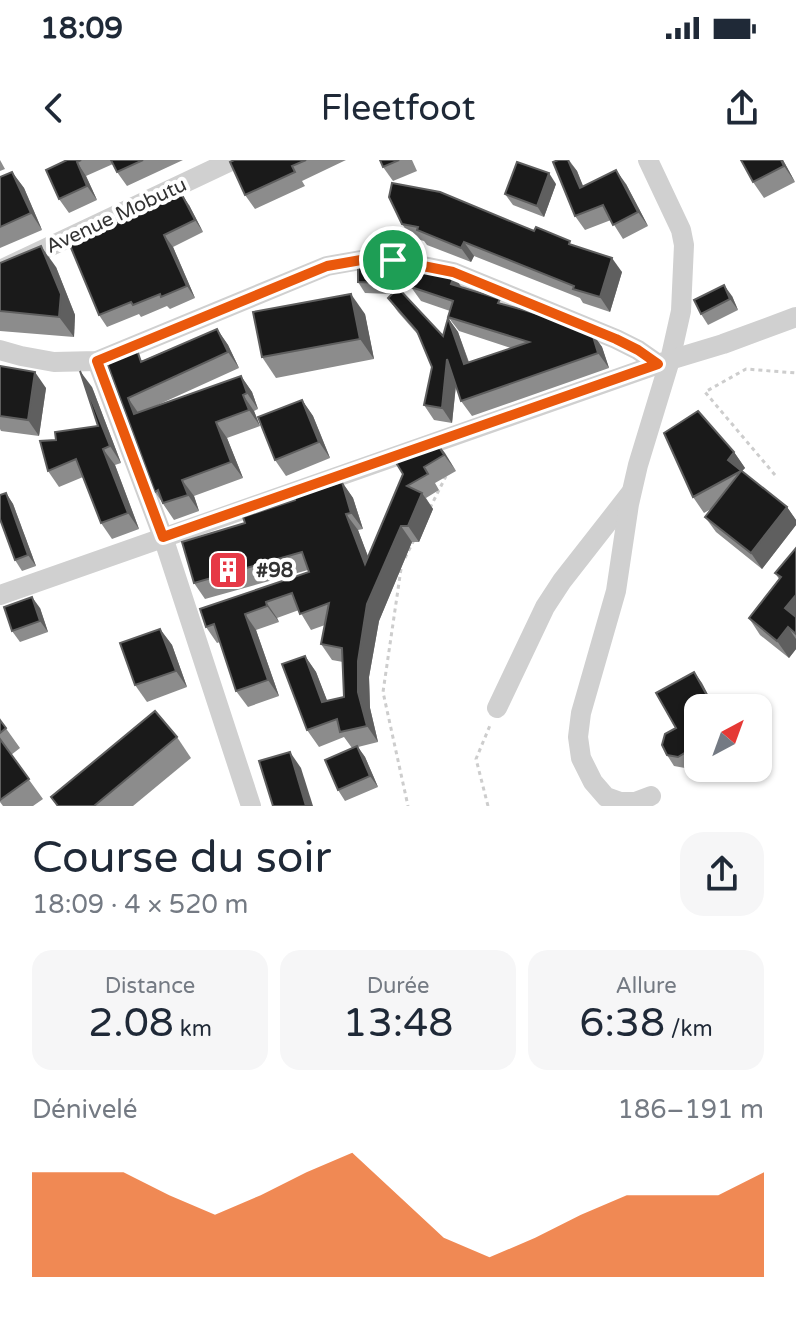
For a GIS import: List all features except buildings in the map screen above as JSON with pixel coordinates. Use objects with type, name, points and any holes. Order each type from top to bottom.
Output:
[{"type":"street","name":"Avenue Mobutu","points":[[0,270],[233,160]]},
{"type":"street","points":[[648,160],[681,230],[684,245],[681,311],[664,362],[638,465],[616,591],[581,713],[578,737],[581,758],[593,782],[606,797],[620,802],[635,802],[651,796]]},
{"type":"street","points":[[0,350],[54,362],[97,361],[327,266],[361,260],[393,260],[453,272],[664,362]]},
{"type":"street","points":[[0,595],[796,317]]},
{"type":"street","points":[[97,361],[163,537],[251,806]]},
{"type":"street","points":[[497,708],[545,607],[633,491]]},
{"type":"path","points":[[775,475],[705,392],[746,369],[796,373]]},
{"type":"path","points":[[428,512],[449,471]]},
{"type":"path","points":[[408,806],[383,692],[401,567],[415,540]]},
{"type":"path","points":[[488,806],[476,759],[497,708]]},
{"type":"place","name":"#98","points":[[228,570]]},
{"type":"route","points":[[361,260],[393,260],[453,272],[616,339],[658,364],[163,537],[97,361],[327,266],[361,260]]}]
